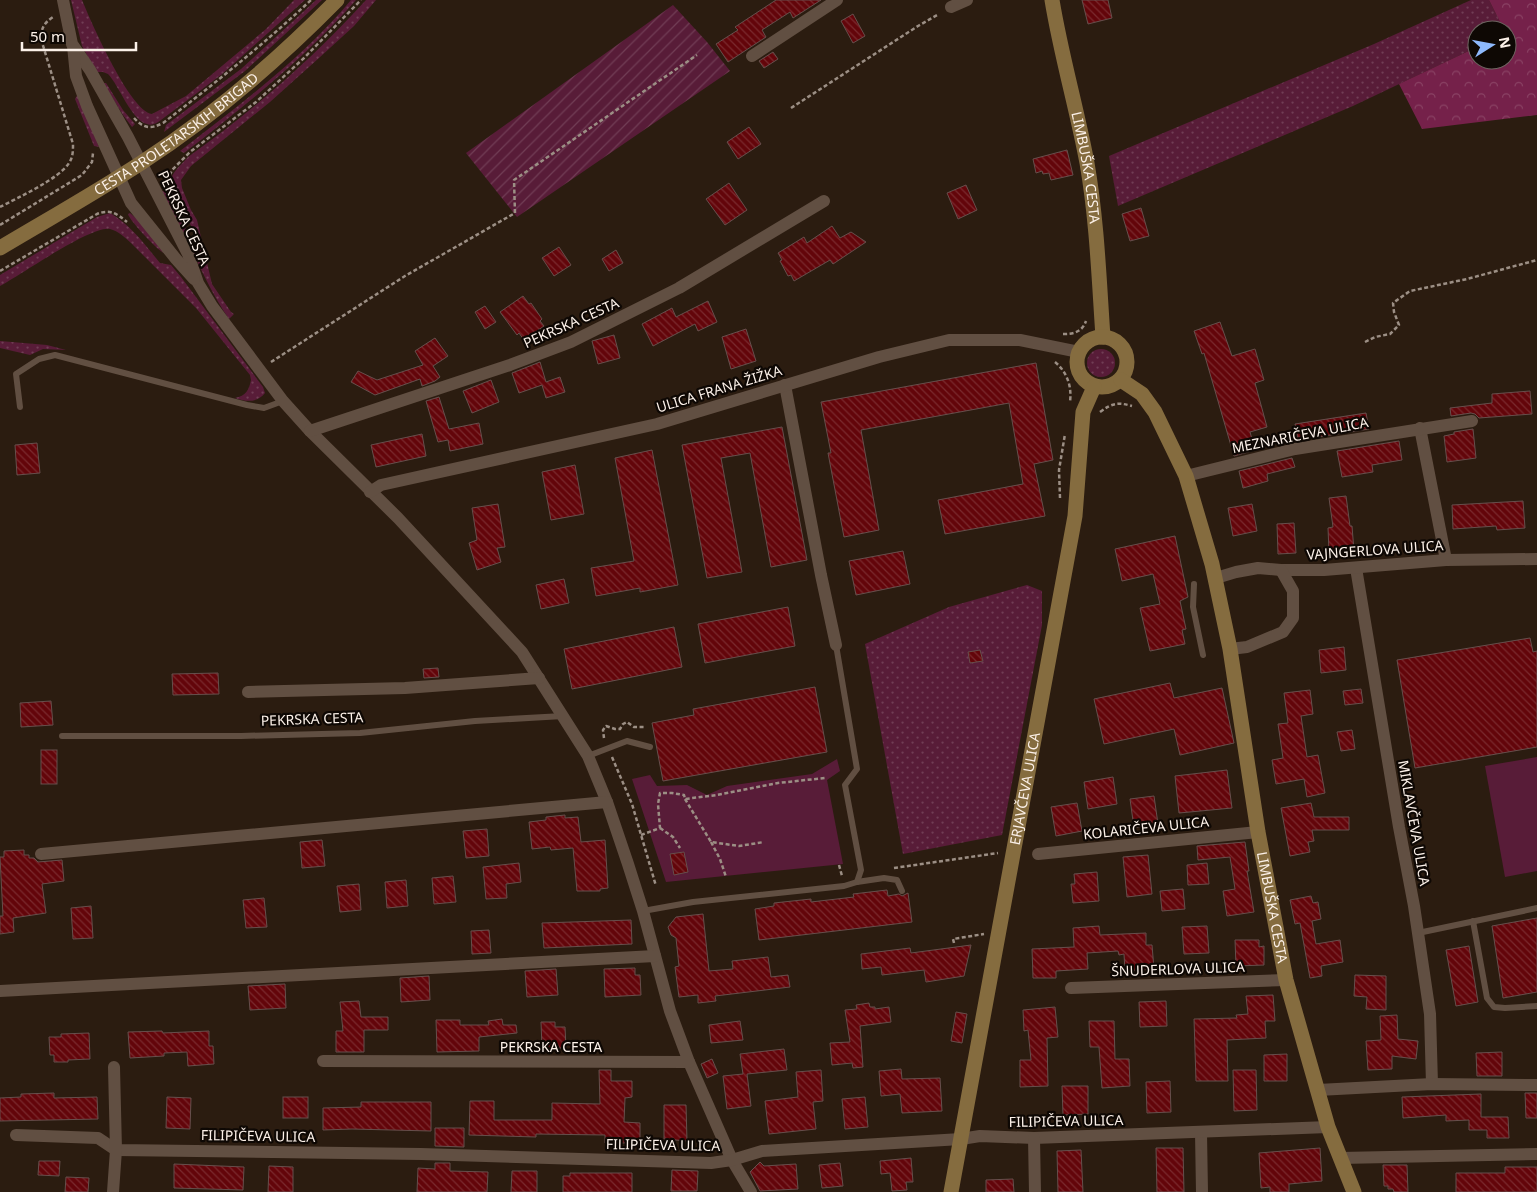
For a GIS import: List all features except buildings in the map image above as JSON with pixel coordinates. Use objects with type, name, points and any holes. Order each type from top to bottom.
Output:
[{"type":"main road","name":"CESTA PROLETARSKIH BRIGAD","points":[[0,248],[141,163],[247,83],[337,0]]},
{"type":"main road","name":"LIMBUŠKA CESTA","points":[[1052,0],[1093,203],[1099,259],[1103,337]]},
{"type":"main road","points":[[1103,337],[1120,343],[1128,358],[1126,374],[1113,386],[1104,388],[1094,387],[1085,382],[1079,373],[1077,362],[1079,352],[1085,344],[1094,338],[1103,337]]},
{"type":"main road","name":"LIMBUŠKA CESTA","points":[[1121,380],[1142,394],[1155,412],[1186,476],[1216,578],[1230,649],[1258,832],[1286,980],[1328,1127],[1354,1192]]},
{"type":"main road","name":"ERJAVČEVA ULICA","points":[[951,1192],[1075,516],[1082,412],[1094,387]]},
{"type":"street","name":"PEKRSKA CESTA","points":[[63,0],[72,44],[90,70],[141,163],[188,254],[198,283],[218,313],[283,401],[310,431],[398,518],[522,652],[588,756],[606,802],[643,911],[670,1011],[689,1062],[732,1160],[751,1192]]},
{"type":"street","points":[[752,56],[837,0]]},
{"type":"street","points":[[951,7],[967,0]]},
{"type":"street","points":[[72,44],[76,76],[87,106],[131,203],[198,283]]},
{"type":"street","name":"PEKRSKA CESTA","points":[[310,431],[510,365],[571,342],[679,288],[824,201]]},
{"type":"street","name":"ULICA FRANA ŽIŽKA","points":[[370,492],[381,484],[657,424],[785,384],[879,357],[949,340],[1020,340],[1079,352]]},
{"type":"street","points":[[785,384],[836,645]]},
{"type":"street","name":"MEZNARIČEVA ULICA","points":[[1186,476],[1295,449],[1472,421]]},
{"type":"street","points":[[1420,428],[1446,560]]},
{"type":"street","name":"VAJNGERLOVA ULICA","points":[[1216,578],[1258,568],[1281,570],[1356,568],[1446,560],[1537,559]]},
{"type":"street","name":"MIKLAVČEVA ULICA","points":[[1356,568],[1418,932],[1430,1014],[1432,1084]]},
{"type":"street","points":[[1230,649],[1247,647],[1283,632],[1293,618],[1293,591],[1281,570]]},
{"type":"street","points":[[248,692],[405,688],[539,678]]},
{"type":"street","points":[[41,854],[606,802]]},
{"type":"street","name":"KOLARIČEVA ULICA","points":[[1038,854],[1258,832]]},
{"type":"street","points":[[0,992],[655,956]]},
{"type":"street","name":"ŠNUDERLOVA ULICA","points":[[1071,988],[1286,980]]},
{"type":"street","name":"PEKRSKA CESTA","points":[[323,1061],[689,1062]]},
{"type":"street","points":[[113,1192],[116,1150],[114,1067]]},
{"type":"street","points":[[1318,1090],[1432,1084],[1537,1085]]},
{"type":"street","name":"FILIPIČEVA ULICA","points":[[16,1135],[98,1138],[116,1150],[421,1154],[711,1163],[732,1160],[762,1151],[961,1139],[980,1136],[1034,1138],[1328,1127]]},
{"type":"street","points":[[1201,1133],[1202,1192]]},
{"type":"street","points":[[1034,1138],[1035,1192]]},
{"type":"street","points":[[1340,1158],[1537,1154]]},
{"type":"lane","points":[[20,407],[16,374],[39,359],[55,355],[247,405],[264,408],[283,401]]},
{"type":"lane","points":[[1194,584],[1193,607],[1202,655]]},
{"type":"lane","points":[[836,645],[857,769],[845,785],[861,870],[857,882]]},
{"type":"lane","name":"PEKRSKA CESTA","points":[[62,736],[242,736],[360,733],[476,721],[563,716]]},
{"type":"lane","points":[[588,756],[628,741],[650,747]]},
{"type":"lane","points":[[643,911],[693,902],[844,886],[884,878],[897,880],[902,891]]},
{"type":"lane","points":[[1418,932],[1537,908]]},
{"type":"lane","points":[[1473,921],[1487,998],[1494,1007],[1537,1006]]},
{"type":"path","points":[[143,126],[153,128],[163,123],[220,80],[311,0]]},
{"type":"path","points":[[791,108],[918,26],[951,7]]},
{"type":"path","points":[[0,208],[59,173],[70,162],[73,153],[72,144],[41,39],[41,30],[46,21],[54,16],[66,14]]},
{"type":"path","points":[[260,370],[405,276],[515,212],[514,180],[698,54]]},
{"type":"path","points":[[0,226],[82,174],[89,166],[93,157]]},
{"type":"path","points":[[166,181],[169,174],[178,164]]},
{"type":"path","points":[[82,174],[86,181]]},
{"type":"path","points":[[0,272],[97,214],[108,211],[116,213]]},
{"type":"path","points":[[1365,342],[1375,337],[1390,334],[1399,325],[1393,303],[1410,291],[1467,279],[1537,260]]},
{"type":"path","points":[[1056,333],[1071,334],[1078,332],[1086,323],[1087,317]]},
{"type":"path","points":[[1049,359],[1060,366],[1067,375],[1071,395],[1069,408]]},
{"type":"path","points":[[1095,416],[1112,403],[1120,403],[1134,408]]},
{"type":"path","points":[[645,728],[634,728],[627,722],[620,729],[615,730],[606,726],[603,730],[608,748],[632,804],[656,886]]},
{"type":"path","points":[[685,799],[717,795],[778,782],[825,778]]},
{"type":"path","points":[[660,828],[658,804],[660,793],[684,796],[711,842],[726,877]]},
{"type":"path","points":[[641,835],[660,828]]},
{"type":"path","points":[[660,828],[673,837],[680,848]]},
{"type":"path","points":[[711,842],[739,846],[764,842]]},
{"type":"path","points":[[888,869],[1004,852]]},
{"type":"path","points":[[839,865],[843,878]]},
{"type":"path","points":[[954,943],[953,939],[990,933]]},
{"type":"shaded area","points":[[71,0],[82,0],[102,45],[123,82],[133,98],[143,109],[152,114],[186,96],[266,29],[294,0],[305,0],[221,75],[151,125],[141,121],[136,116],[108,74],[96,72],[82,46]]},
{"type":"shaded area","points":[[316,0],[322,0],[245,71],[164,132],[166,125],[241,69]]},
{"type":"shaded area","points":[[351,0],[356,0],[316,42],[274,81],[184,153],[180,151],[292,61],[333,21]]},
{"type":"shaded area","points":[[366,0],[376,0],[354,26],[270,102],[191,166],[181,180],[182,188],[197,220],[212,284],[234,314],[229,319],[218,302],[192,250],[195,242],[194,233],[173,197],[170,188],[172,176],[188,157],[259,103],[325,43]]},
{"type":"shaded area","points":[[1471,0],[1489,0],[1499,20],[1467,20],[1467,52],[1353,106],[1118,206],[1109,156],[1374,44]]},
{"type":"shaded area","points":[[673,5],[707,42],[730,71],[517,217],[466,153]]},
{"type":"shaded area","points":[[103,83],[106,83],[123,110],[135,124],[132,127],[123,115]]},
{"type":"shaded area","points":[[78,94],[99,147],[94,146],[75,99]]},
{"type":"shaded area","points":[[160,191],[167,194],[186,229],[187,239]]},
{"type":"shaded area","points":[[110,213],[131,229],[160,263],[171,265],[181,277],[263,387],[265,393],[262,396],[251,401],[235,398],[242,396],[246,392],[251,380],[250,375],[196,308],[130,242],[113,230],[100,230],[87,235],[55,252],[0,286],[0,275],[97,217]]},
{"type":"shaded area","points":[[130,213],[138,220],[164,253],[138,228],[128,214]]},
{"type":"shaded area","points":[[0,341],[47,345],[66,350],[43,349],[30,355],[0,348]]},
{"type":"shaded area","points":[[1101,349],[1111,353],[1115,363],[1111,373],[1101,377],[1091,373],[1087,363],[1091,353]]},
{"type":"shaded area","points":[[1027,585],[1042,591],[1042,625],[1002,835],[903,854],[865,644],[949,607]]},
{"type":"shaded area","points":[[1537,757],[1537,871],[1505,877],[1485,766]]},
{"type":"shaded area","points":[[837,759],[840,771],[827,780],[843,864],[666,882],[632,779],[650,775],[657,786],[687,785],[707,795],[727,786],[812,774]]},
{"type":"green space","points":[[1489,0],[1537,0],[1537,115],[1422,129],[1399,84],[1467,52],[1467,70],[1517,70],[1517,20],[1499,20]]}]
